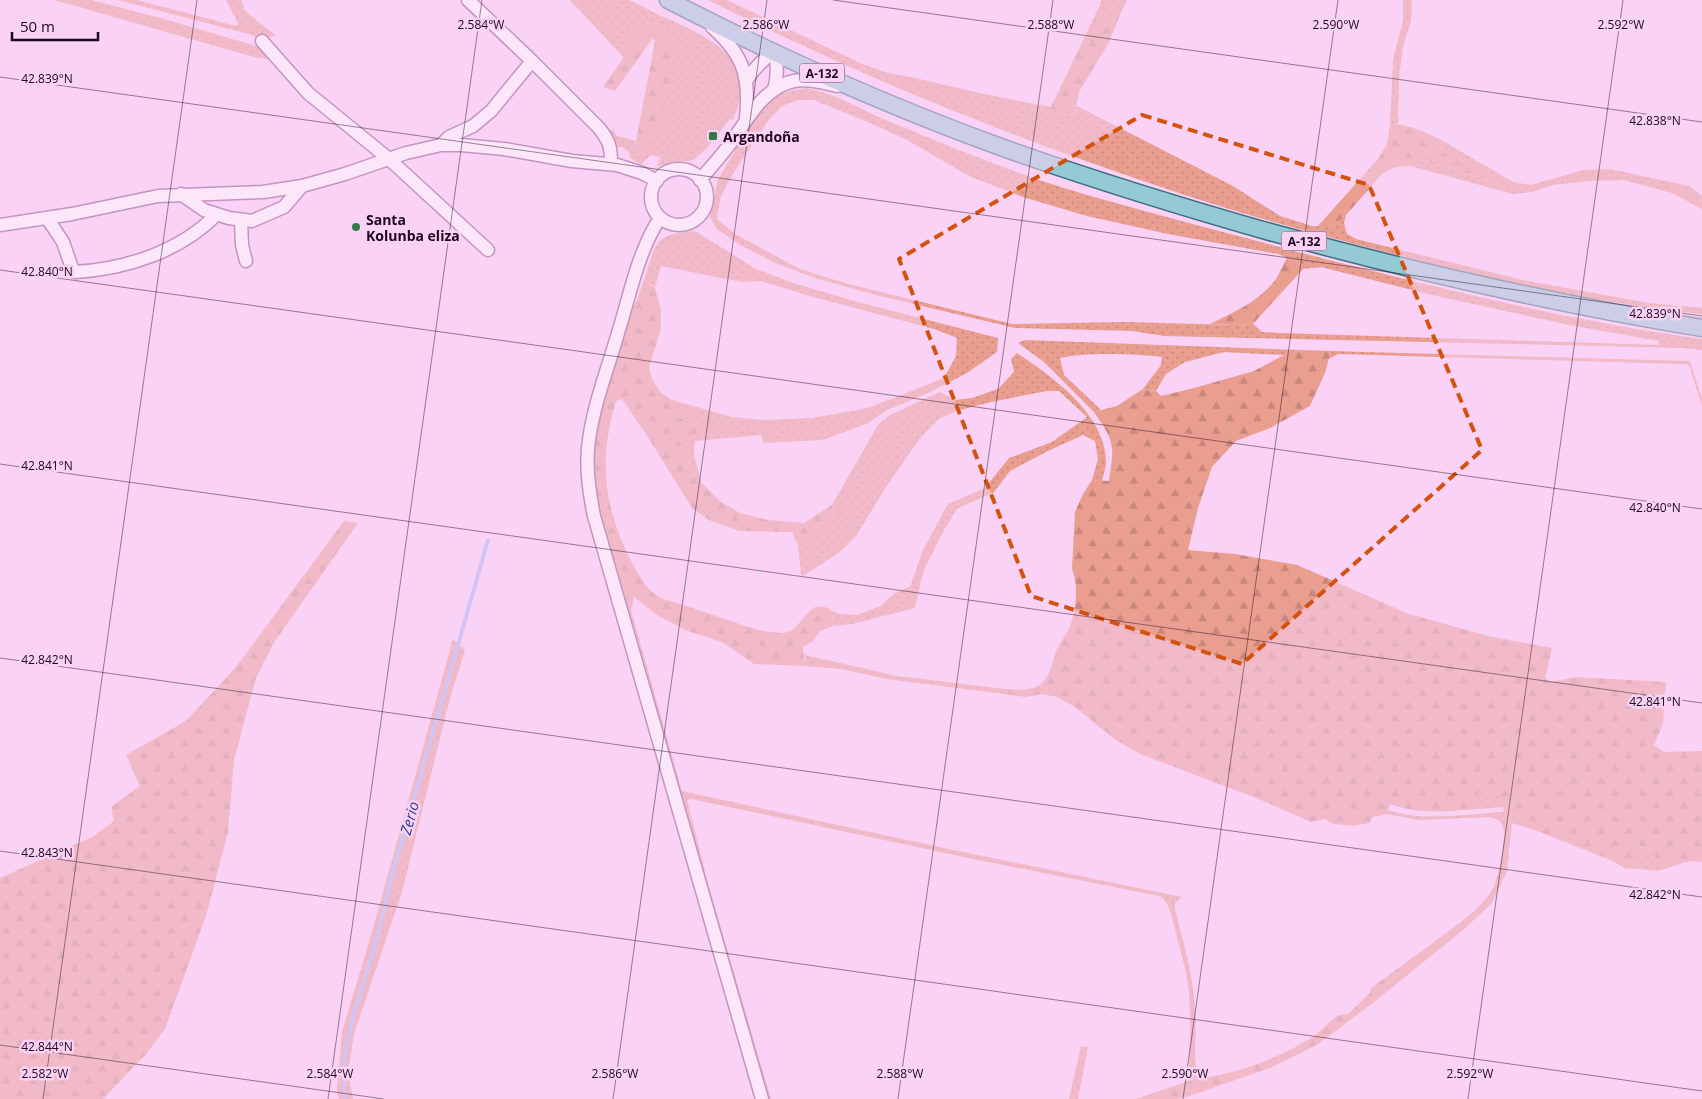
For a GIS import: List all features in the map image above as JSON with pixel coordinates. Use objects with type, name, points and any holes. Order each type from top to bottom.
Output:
[{"type":"main road","name":"A-132","points":[[668,0],[775,51],[944,125],[1040,160],[1167,202],[1405,268],[1539,298],[1699,326]]},
{"type":"street","points":[[468,0],[532,61],[609,140],[611,164]]},
{"type":"street","points":[[700,16],[729,42],[742,63],[748,89],[746,118]]},
{"type":"street","points":[[262,41],[308,93],[388,159],[488,250]]},
{"type":"street","points":[[746,81],[752,71],[775,51],[777,64],[774,90]]},
{"type":"street","points":[[441,146],[449,137],[473,126],[490,111],[532,61]]},
{"type":"street","points":[[700,180],[730,143],[746,118],[774,90],[788,82],[810,80],[870,94]]},
{"type":"street","points":[[0,225],[48,218],[149,198],[181,194],[240,194],[302,186],[332,179],[388,159],[441,146],[461,145],[504,149],[572,161],[611,164],[642,173],[657,181]]},
{"type":"street","points":[[675,170],[689,172],[700,180],[705,187],[707,196],[706,204],[697,219],[688,224],[678,225],[660,218],[652,207],[651,200],[653,186],[662,176],[675,170]]},
{"type":"street","points":[[181,194],[204,210],[252,221],[284,207],[302,186]]},
{"type":"street","points":[[48,218],[63,242],[75,272],[123,266],[167,249],[202,229],[217,214]]},
{"type":"street","points":[[660,218],[648,239],[638,267],[598,401],[589,441],[587,468],[589,490],[594,516],[762,1099]]},
{"type":"street","points":[[241,220],[242,245],[246,261]]},
{"type":"highlighted area","points":[[1142,115],[1369,185],[1482,450],[1242,664],[1031,596],[899,259]]},
{"type":"green space","points":[[54,0],[91,0],[168,20],[256,46],[272,58],[254,57]]},
{"type":"green space","points":[[118,0],[137,0],[236,26],[238,23],[226,0],[241,0],[245,11],[275,35],[267,39],[267,43],[249,34]]},
{"type":"green space","points":[[570,0],[628,0],[691,29],[715,44],[734,63],[739,76],[741,94],[733,120],[730,119],[706,149],[693,160],[657,166],[659,157],[651,155],[641,164],[631,159],[627,150],[617,147],[608,130],[613,130],[617,136],[636,141],[638,152],[644,155],[647,151],[677,40],[653,27],[651,19],[624,58]]},
{"type":"green space","points":[[708,0],[727,0],[860,63],[888,73],[1051,107],[1051,112],[1074,116],[1077,106],[1233,186],[1280,216],[1328,230],[1346,215],[1344,223],[1347,234],[1356,239],[1523,280],[1649,303],[1702,308],[1702,314],[1621,304],[1501,280],[1353,243],[1211,203],[1041,145],[984,123],[872,77]]},
{"type":"green space","points":[[1101,0],[1127,0],[1121,13],[1100,5]]},
{"type":"green space","points":[[1403,0],[1412,0],[1411,21],[1403,47],[1399,77],[1398,124],[1390,124],[1393,60],[1403,20]]},
{"type":"green space","points":[[1100,5],[1121,13],[1108,44],[1079,92],[1074,116],[1051,112],[1051,107]]},
{"type":"green space","points":[[651,19],[656,22],[654,27],[677,40],[659,133],[652,136],[648,151],[644,155],[638,152],[636,141],[655,41],[653,38],[615,91],[603,87]]},
{"type":"green space","points":[[806,88],[817,90],[848,102],[888,121],[975,156],[1064,188],[1150,213],[1446,289],[1599,322],[1702,339],[1702,350],[1683,348],[1164,336],[1132,331],[1015,328],[880,296],[815,278],[773,262],[740,245],[717,229],[710,217],[719,178],[761,111],[776,96]],"holes":[[[798,100],[814,100],[907,140],[971,177],[1026,198],[1087,216],[1168,234],[1278,254],[1300,264],[1303,269],[1321,267],[1432,295],[1569,325],[1659,341],[1658,345],[1279,333],[1262,332],[1253,324],[1124,322],[1012,324],[848,284],[800,269],[735,234],[717,219],[721,196],[734,172],[768,121],[782,106]]]},
{"type":"green space","points":[[1390,124],[1411,127],[1445,142],[1440,149],[1421,155],[1410,166],[1395,167],[1383,173],[1346,215],[1328,230],[1318,226],[1377,160],[1387,145]]},
{"type":"green space","points":[[1445,142],[1513,182],[1531,185],[1583,170],[1610,169],[1689,186],[1702,196],[1702,209],[1672,193],[1623,180],[1553,185],[1532,192],[1513,194],[1410,166],[1417,159],[1495,182],[1462,160],[1440,149]]},
{"type":"green space","points":[[1440,149],[1496,177],[1495,182],[1417,159],[1421,155]]},
{"type":"green space","points":[[695,231],[756,269],[793,283],[854,301],[998,338],[997,352],[967,373],[928,393],[887,410],[868,423],[823,440],[764,443],[761,435],[695,441],[694,455],[702,485],[697,479],[679,441],[709,434],[695,423],[680,418],[672,400],[732,417],[764,420],[812,418],[868,408],[944,378],[956,356],[957,338],[934,329],[813,297],[761,281],[742,282],[661,266],[655,287],[644,280],[651,257],[658,243],[663,238]]},
{"type":"green space","points":[[1287,258],[1300,264],[1303,269],[1253,324],[1210,324],[1246,306],[1262,294],[1276,279]]},
{"type":"green space","points":[[644,280],[655,288],[661,309],[661,329],[649,367],[652,379],[660,392],[672,400],[680,418],[703,426],[710,434],[679,441],[697,479],[721,502],[740,513],[768,520],[804,523],[832,505],[834,517],[827,528],[817,535],[812,543],[804,546],[798,545],[792,532],[739,531],[709,520],[692,508],[622,399],[616,401],[607,442],[606,461],[606,480],[609,498],[620,536],[641,578],[649,589],[664,599],[748,627],[774,633],[790,631],[811,610],[817,607],[824,607],[832,611],[833,626],[820,631],[813,641],[803,647],[805,666],[754,664],[722,642],[685,630],[657,615],[621,587],[602,529],[591,463],[595,431],[626,320],[637,300]]},
{"type":"green space","points":[[1025,340],[1301,350],[1284,355],[1224,352],[1185,362],[1166,374],[1156,391],[1143,389],[1161,365],[1162,357],[1097,354],[1060,358],[1064,375],[1101,410],[1094,412],[1044,362],[1018,343]]},
{"type":"green space","points":[[1301,350],[1331,351],[1325,373],[1310,406],[1270,428],[1236,441],[1212,467],[1198,508],[1188,550],[1235,554],[1297,565],[1409,614],[1488,636],[1552,648],[1545,678],[1549,682],[1577,677],[1666,682],[1663,724],[1654,745],[1664,752],[1702,751],[1702,862],[1689,861],[1671,867],[1656,859],[1651,849],[1641,846],[1635,854],[1638,869],[1624,868],[1613,861],[1512,823],[1504,812],[1498,790],[1492,786],[1482,789],[1476,798],[1479,809],[1423,811],[1390,804],[1386,814],[1373,817],[1369,823],[1353,826],[1334,824],[1325,819],[1311,822],[1261,800],[1140,754],[1113,738],[1075,707],[1057,697],[1042,694],[1026,697],[988,692],[988,687],[1020,690],[1038,686],[1049,674],[1057,649],[1069,629],[1076,599],[1072,569],[1075,512],[1092,480],[1109,481],[1112,461],[1110,438],[1094,412],[1117,406],[1143,389],[1156,391],[1161,396],[1194,388],[1254,371],[1284,355]]},
{"type":"green space","points":[[1331,351],[1690,361],[1702,399],[1702,406],[1689,365],[1683,364],[1338,354],[1329,359]]},
{"type":"green space","points":[[1017,353],[1061,386],[1087,413],[1104,445],[1106,467],[1102,481],[1092,480],[1098,459],[1095,441],[1083,435],[1010,471],[994,492],[957,509],[923,572],[915,608],[852,624],[833,626],[832,611],[839,614],[857,615],[879,607],[896,592],[910,587],[923,550],[948,504],[985,488],[1009,458],[1052,442],[1087,417],[1059,391],[1047,391],[956,411],[939,419],[921,437],[886,487],[856,536],[840,552],[803,576],[801,575],[798,545],[804,546],[812,543],[817,535],[827,528],[834,517],[832,505],[878,425],[890,415],[940,392],[954,400],[972,398],[998,389],[1014,372],[1011,359]]},
{"type":"green space","points":[[344,521],[358,523],[275,641],[256,678],[234,760],[228,832],[206,916],[165,1029],[146,1054],[103,1099],[0,1099],[0,878],[92,837],[114,821],[111,807],[140,786],[126,755],[186,721],[236,667]]},
{"type":"green space","points":[[621,587],[634,597],[631,610],[682,791],[1182,897],[1175,903],[1175,909],[1194,995],[1197,1078],[1188,1081],[1190,1015],[1185,969],[1170,911],[1166,902],[1159,896],[968,858],[691,799],[687,800],[709,887],[771,1099],[765,1099],[659,729]]},
{"type":"green space","points":[[453,639],[465,650],[449,702],[402,892],[354,1034],[348,1073],[353,1099],[339,1099],[337,1090],[342,1032],[372,932]]},
{"type":"green space","points":[[805,655],[897,676],[988,687],[988,692],[886,679],[841,669],[805,666]]},
{"type":"green space","points":[[1492,786],[1498,790],[1503,807],[1479,809],[1475,798],[1482,789]]},
{"type":"green space","points":[[1388,810],[1416,816],[1504,812],[1512,823],[1507,871],[1492,903],[1463,930],[1460,923],[1481,905],[1494,887],[1503,850],[1504,833],[1502,824],[1499,820],[1490,817],[1419,820],[1386,814]]},
{"type":"green space","points":[[1641,846],[1651,849],[1656,859],[1671,867],[1657,871],[1638,869],[1635,854]]},
{"type":"green space","points":[[1460,923],[1463,930],[1317,1045],[1270,1068],[1189,1096],[1178,1099],[1136,1099],[1197,1078],[1227,1073],[1258,1064],[1301,1044],[1318,1033],[1333,1019],[1348,1014],[1369,994],[1371,988]]},
{"type":"green space","points":[[1081,1046],[1088,1047],[1078,1099],[1069,1099]]},
{"type":"waterway","name":"Zerio","points":[[345,1099],[345,1053],[354,1013],[378,935],[392,876],[488,540]]},
{"type":"place","name":"Argandoña","points":[[713,136]]},
{"type":"place","name":"Santa Kolunba eliza","points":[[356,227]]}]
